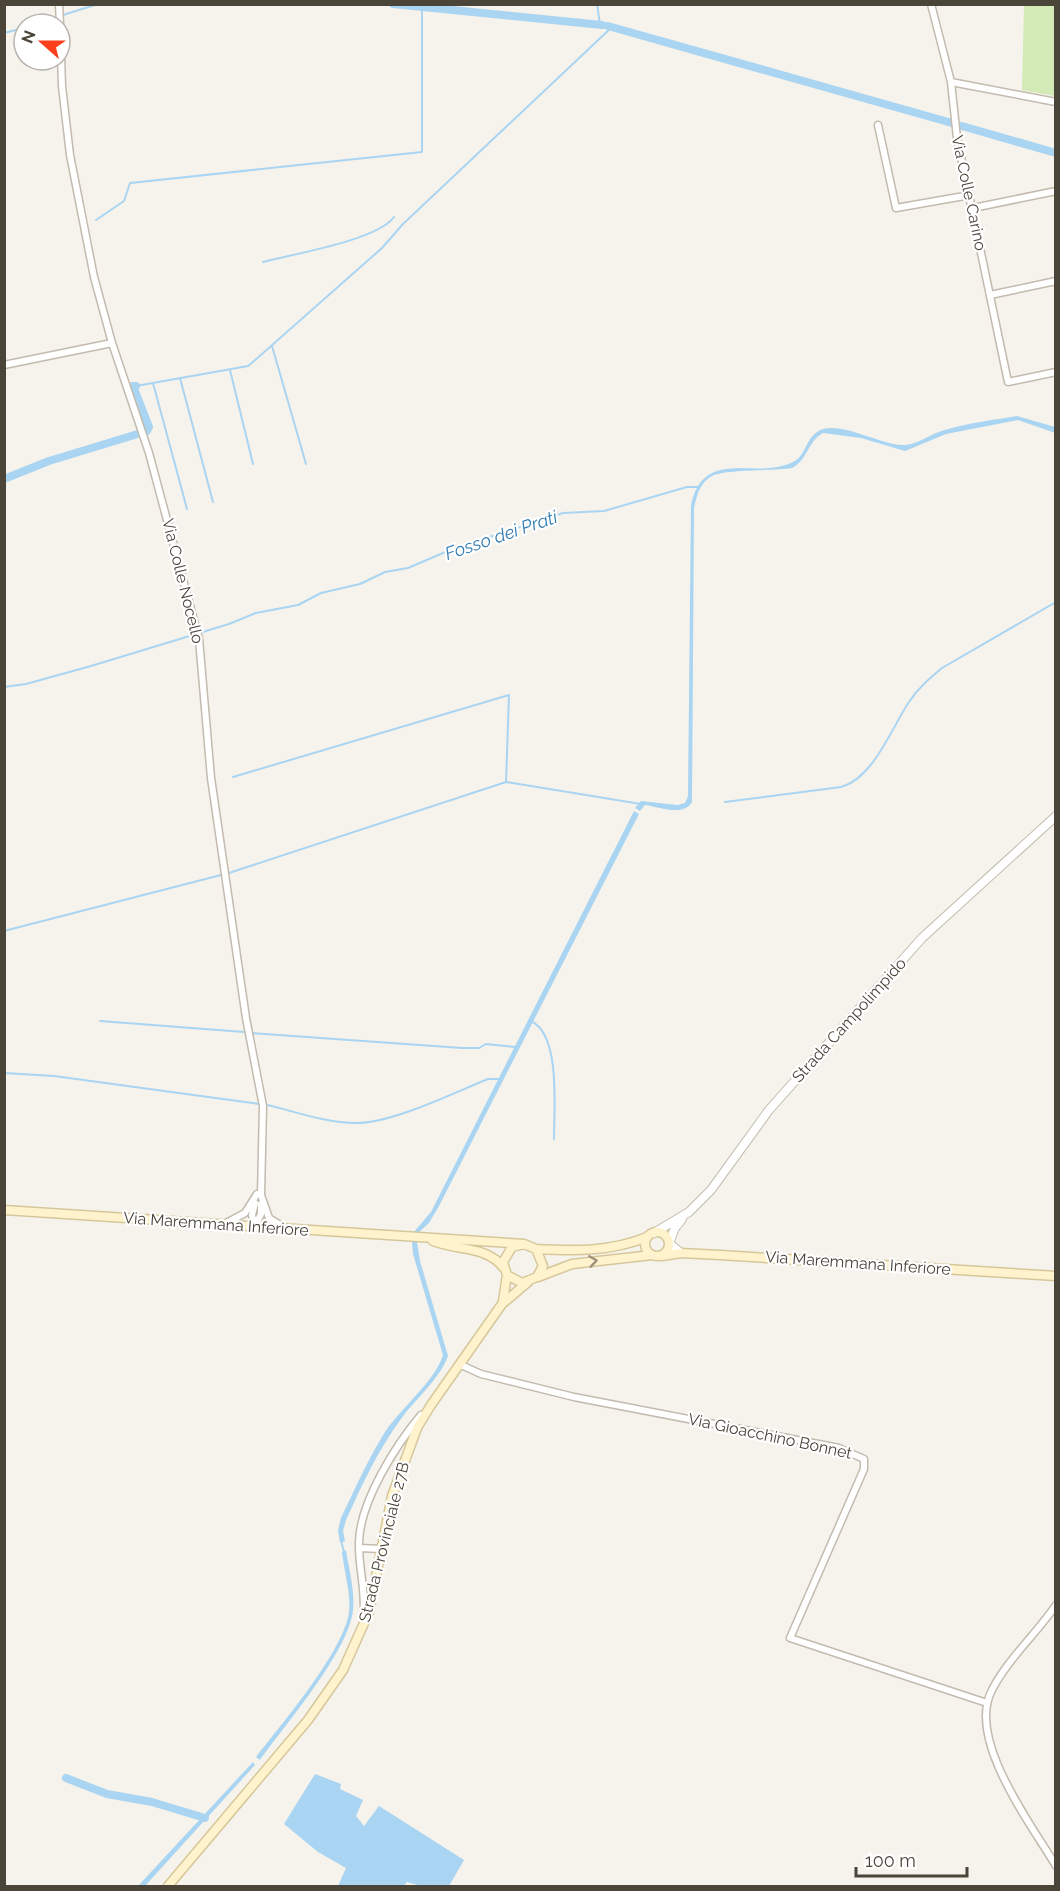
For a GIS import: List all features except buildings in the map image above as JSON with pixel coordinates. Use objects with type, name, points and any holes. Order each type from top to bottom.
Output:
[{"type":"main road","name":"Via Maremmana Inferiore","points":[[4,1210],[524,1244]]},
{"type":"main road","points":[[502,1304],[507,1289],[505,1271],[508,1251],[524,1244],[536,1249],[598,1250],[626,1245],[651,1235],[666,1236],[669,1243],[668,1251],[657,1255],[646,1249],[651,1235]]},
{"type":"main road","name":"Via Maremmana Inferiore","points":[[427,1238],[444,1245],[486,1253],[505,1271]]},
{"type":"main road","points":[[502,1304],[537,1277],[543,1266],[536,1249]]},
{"type":"main road","name":"Via Maremmana Inferiore","points":[[537,1277],[572,1264],[681,1253],[1056,1276]]},
{"type":"main road","points":[[505,1271],[516,1282],[528,1282]]},
{"type":"main road","name":"Strada Provinciale 27B","points":[[168,1887],[318,1706],[347,1663],[362,1632],[376,1586],[397,1480],[417,1428],[502,1304]]},
{"type":"street","name":"Via Colle Carino","points":[[931,4],[951,82],[957,138],[1008,382],[1056,372]]},
{"type":"street","name":"Via Colle Nocello","points":[[62,72],[72,164],[94,277],[112,343],[143,432],[199,639],[211,778],[246,1018],[262,1101],[259,1194]]},
{"type":"street","points":[[951,82],[1056,102]]},
{"type":"street","points":[[878,125],[896,208],[969,195]]},
{"type":"street","points":[[973,208],[1056,191]]},
{"type":"street","points":[[990,295],[1056,281]]},
{"type":"street","points":[[4,365],[112,343]]},
{"type":"street","name":"Strada Campolimpido","points":[[651,1235],[689,1212],[711,1190],[785,1091],[917,943],[1056,816]]},
{"type":"street","points":[[222,1224],[243,1215],[259,1194]]},
{"type":"street","points":[[255,1226],[261,1214],[259,1194]]},
{"type":"street","points":[[259,1194],[269,1218],[285,1228]]},
{"type":"street","points":[[681,1253],[669,1243],[675,1228],[689,1212]]},
{"type":"street","name":"Via Gioacchino Bonnet","points":[[459,1364],[481,1374],[574,1396],[839,1448],[858,1454],[864,1459],[864,1469],[790,1638],[987,1703]]},
{"type":"street","points":[[362,1632],[365,1599],[359,1548],[362,1522],[377,1486],[400,1443],[431,1405]]},
{"type":"street","points":[[359,1548],[382,1549]]},
{"type":"street","points":[[1056,1605],[993,1687],[987,1703],[988,1730],[995,1759],[1056,1866]]},
{"type":"green space","points":[[1024,4],[1055,5],[1055,96],[1022,90]]},
{"type":"water","points":[[1017,416],[1055,427],[1055,433],[1018,420],[946,434],[905,451],[861,438],[823,433],[814,441],[801,461],[792,468],[728,472],[712,476],[704,482],[697,495],[694,509],[692,802],[688,807],[677,810],[645,805],[640,811],[635,808],[641,801],[678,805],[685,803],[688,796],[691,505],[698,487],[707,476],[719,470],[778,467],[793,462],[801,455],[809,440],[823,429],[841,429],[893,444],[908,445],[954,428]]},
{"type":"water","points":[[634,811],[639,814],[439,1206],[429,1223],[417,1234],[413,1233],[431,1212]]},
{"type":"water","points":[[412,1241],[417,1242],[420,1261],[448,1356],[439,1373],[401,1419],[378,1455],[346,1520],[343,1531],[345,1541],[340,1543],[338,1530],[341,1518],[373,1453],[385,1432],[433,1375],[443,1355],[413,1254]]},
{"type":"water","points":[[346,1550],[353,1595],[353,1610],[349,1627],[314,1687],[260,1760],[256,1757],[324,1667],[345,1628],[349,1605],[342,1552]]},
{"type":"water","points":[[253,1762],[255,1765],[145,1886],[138,1886]]},
{"type":"water","points":[[315,1774],[341,1784],[340,1789],[363,1800],[356,1816],[364,1826],[379,1806],[464,1860],[449,1886],[421,1886],[407,1882],[404,1886],[338,1886],[346,1868],[318,1852],[284,1824]]},
{"type":"waterway","points":[[72,12],[98,4]]},
{"type":"waterway","points":[[393,4],[602,25]]},
{"type":"waterway","points":[[96,220],[124,201],[130,183],[422,152],[422,4]]},
{"type":"waterway","points":[[597,4],[600,25]]},
{"type":"waterway","points":[[608,26],[952,123]]},
{"type":"waterway","points":[[136,386],[248,366],[382,248],[403,224],[612,27]]},
{"type":"waterway","points":[[4,33],[12,31]]},
{"type":"waterway","points":[[962,126],[1056,153]]},
{"type":"waterway","points":[[263,262],[371,233],[394,217]]},
{"type":"waterway","points":[[272,346],[306,464]]},
{"type":"waterway","points":[[230,370],[253,464]]},
{"type":"waterway","points":[[180,378],[213,502]]},
{"type":"waterway","points":[[153,383],[187,509]]},
{"type":"waterway","points":[[136,386],[133,386],[149,427],[147,431]]},
{"type":"waterway","points":[[4,479],[49,461],[141,433]]},
{"type":"waterway","name":"Fosso dei Prati","points":[[4,687],[26,684],[91,666],[229,624],[256,613],[298,605],[321,593],[360,584],[385,572],[408,568],[450,550],[563,513],[604,511],[687,487],[699,487]]},
{"type":"waterway","points":[[725,802],[841,787],[852,782],[863,774],[881,751],[920,688],[942,668],[1056,602]]},
{"type":"waterway","points":[[233,777],[509,695],[506,782]]},
{"type":"waterway","points":[[229,873],[506,782],[641,804]]},
{"type":"waterway","points":[[4,931],[221,875]]},
{"type":"waterway","points":[[100,1021],[244,1032]]},
{"type":"waterway","points":[[531,1021],[541,1029],[551,1057],[555,1092],[554,1139]]},
{"type":"waterway","points":[[251,1033],[462,1048],[479,1048],[486,1044],[516,1047]]},
{"type":"waterway","points":[[4,1073],[54,1076],[259,1104]]},
{"type":"waterway","points":[[268,1105],[334,1121],[371,1122],[405,1113],[488,1079],[499,1079]]},
{"type":"waterway","points":[[341,1540],[344,1552]]},
{"type":"waterway","points":[[66,1778],[107,1794],[152,1802],[205,1818]]}]
